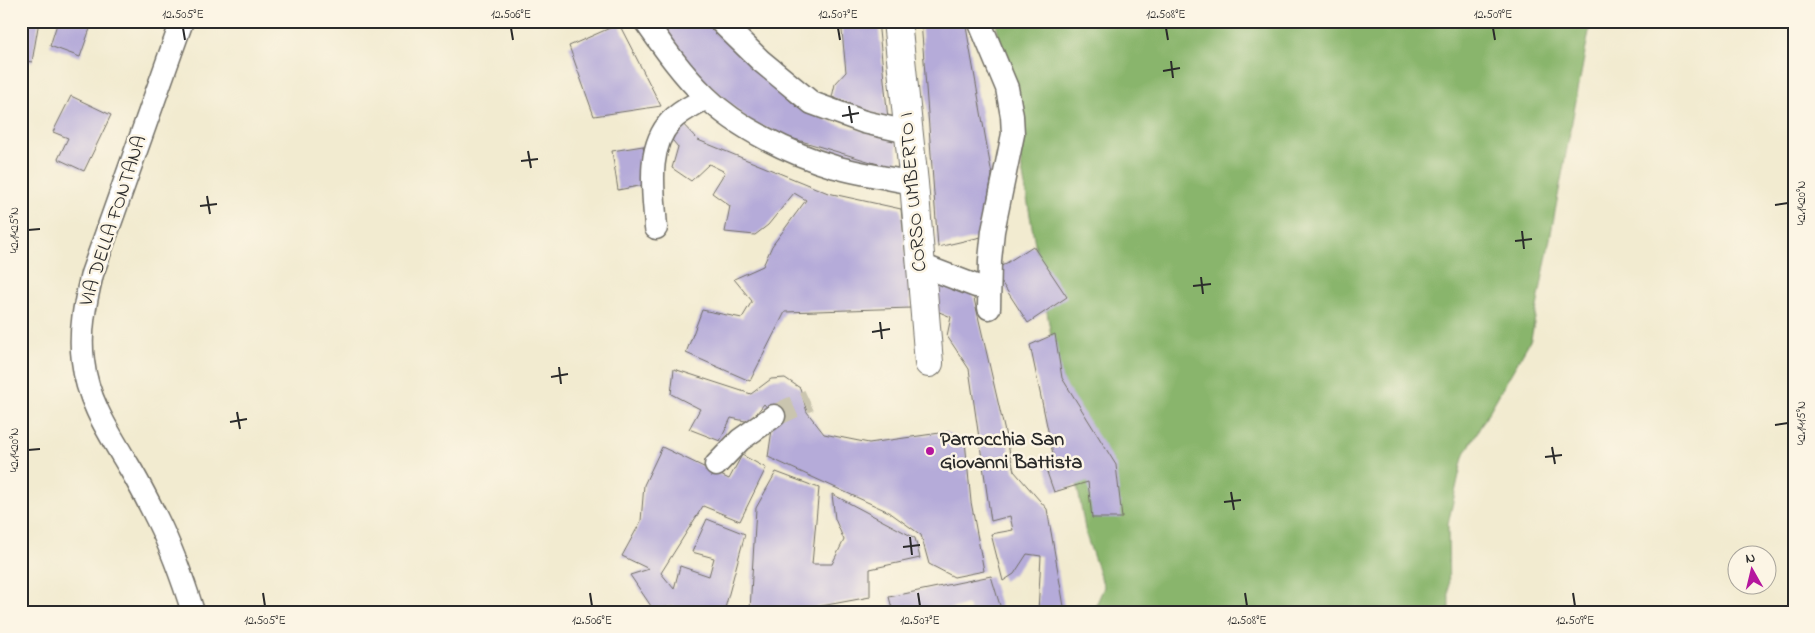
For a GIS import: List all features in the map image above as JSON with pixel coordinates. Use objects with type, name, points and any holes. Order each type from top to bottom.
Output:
[{"type":"street","name":"VIA DELLA FONTANA","points":[[182,21],[92,274],[85,308],[82,338],[85,373],[96,407],[110,436],[129,466],[161,527],[180,572],[193,612]]},
{"type":"street","points":[[645,21],[687,78],[706,98],[744,127],[780,145],[835,166],[914,183]]},
{"type":"street","points":[[720,21],[761,61],[812,103],[864,122],[908,132]]},
{"type":"street","name":"CORSO UMBERTO I","points":[[897,21],[914,183],[929,363]]},
{"type":"street","points":[[921,265],[976,286],[989,298],[993,231],[1013,134],[1007,88],[979,21]]},
{"type":"street","points":[[656,228],[654,173],[655,155],[659,140],[670,122],[677,115],[706,98]]},
{"type":"street","points":[[716,465],[740,440],[774,416]]},
{"type":"green space","points":[[996,21],[1591,21],[1531,339],[1463,457],[1448,524],[1449,612],[1093,612],[1104,587],[1086,535]]},
{"type":"building","points":[[21,21],[39,21],[32,62],[21,60]]},
{"type":"building","points":[[58,21],[88,21],[92,23],[80,57],[50,46]]},
{"type":"building","points":[[658,21],[704,21],[797,107],[836,124],[896,139],[898,170],[791,138],[749,121],[693,70]]},
{"type":"building","points":[[841,21],[878,21],[888,119],[832,97],[835,84],[846,72]]},
{"type":"building","points":[[921,21],[965,21],[992,175],[981,237],[938,247]]},
{"type":"building","points":[[619,24],[661,106],[594,116],[569,46]]},
{"type":"building","points":[[71,96],[111,115],[84,171],[58,159],[68,138],[53,132]]},
{"type":"building","points":[[678,119],[698,140],[828,193],[901,209],[911,308],[785,312],[750,381],[686,353],[702,310],[742,318],[752,301],[734,279],[763,266],[772,246],[806,200],[794,193],[768,225],[755,235],[725,232],[730,206],[712,193],[725,172],[709,164],[691,181],[672,168],[678,147],[668,135]]},
{"type":"building","points":[[643,146],[649,184],[618,190],[612,151]]},
{"type":"building","points":[[1033,246],[1067,297],[1028,323],[994,271]]},
{"type":"building","points":[[935,276],[972,290],[1014,471],[1047,509],[1065,612],[1038,612],[1041,556],[1027,554],[1014,574],[1003,581],[991,534],[1013,530],[1010,516],[991,521],[969,369],[947,336],[951,317],[937,311]]},
{"type":"building","points":[[1055,334],[1062,378],[1116,465],[1122,518],[1092,518],[1088,482],[1054,492],[1042,458],[1053,454],[1030,345]]},
{"type":"building","points":[[674,369],[751,394],[771,379],[785,378],[800,388],[807,412],[824,434],[869,443],[947,432],[965,441],[971,502],[984,571],[954,577],[929,564],[921,535],[889,512],[768,457],[774,416],[764,404],[750,422],[731,418],[720,441],[689,429],[700,409],[671,394]]},
{"type":"building","points":[[662,447],[729,479],[742,455],[766,468],[740,521],[703,506],[661,573],[674,589],[680,566],[709,576],[714,558],[692,552],[707,519],[745,534],[724,612],[673,612],[674,606],[653,609],[630,575],[649,569],[622,556],[641,521],[644,485]]},
{"type":"building","points":[[776,472],[819,488],[812,564],[832,564],[844,540],[835,519],[832,494],[915,538],[920,558],[870,569],[870,597],[789,612],[758,612],[750,610],[756,508]]},
{"type":"building","points":[[991,576],[1002,612],[970,612],[968,605],[935,612],[893,612],[889,597]]},
{"type":"tunnel","points":[[774,416],[809,400]]},
{"type":"place","name":"Parrocchia San Giovanni Battista","points":[[930,451]]}]
